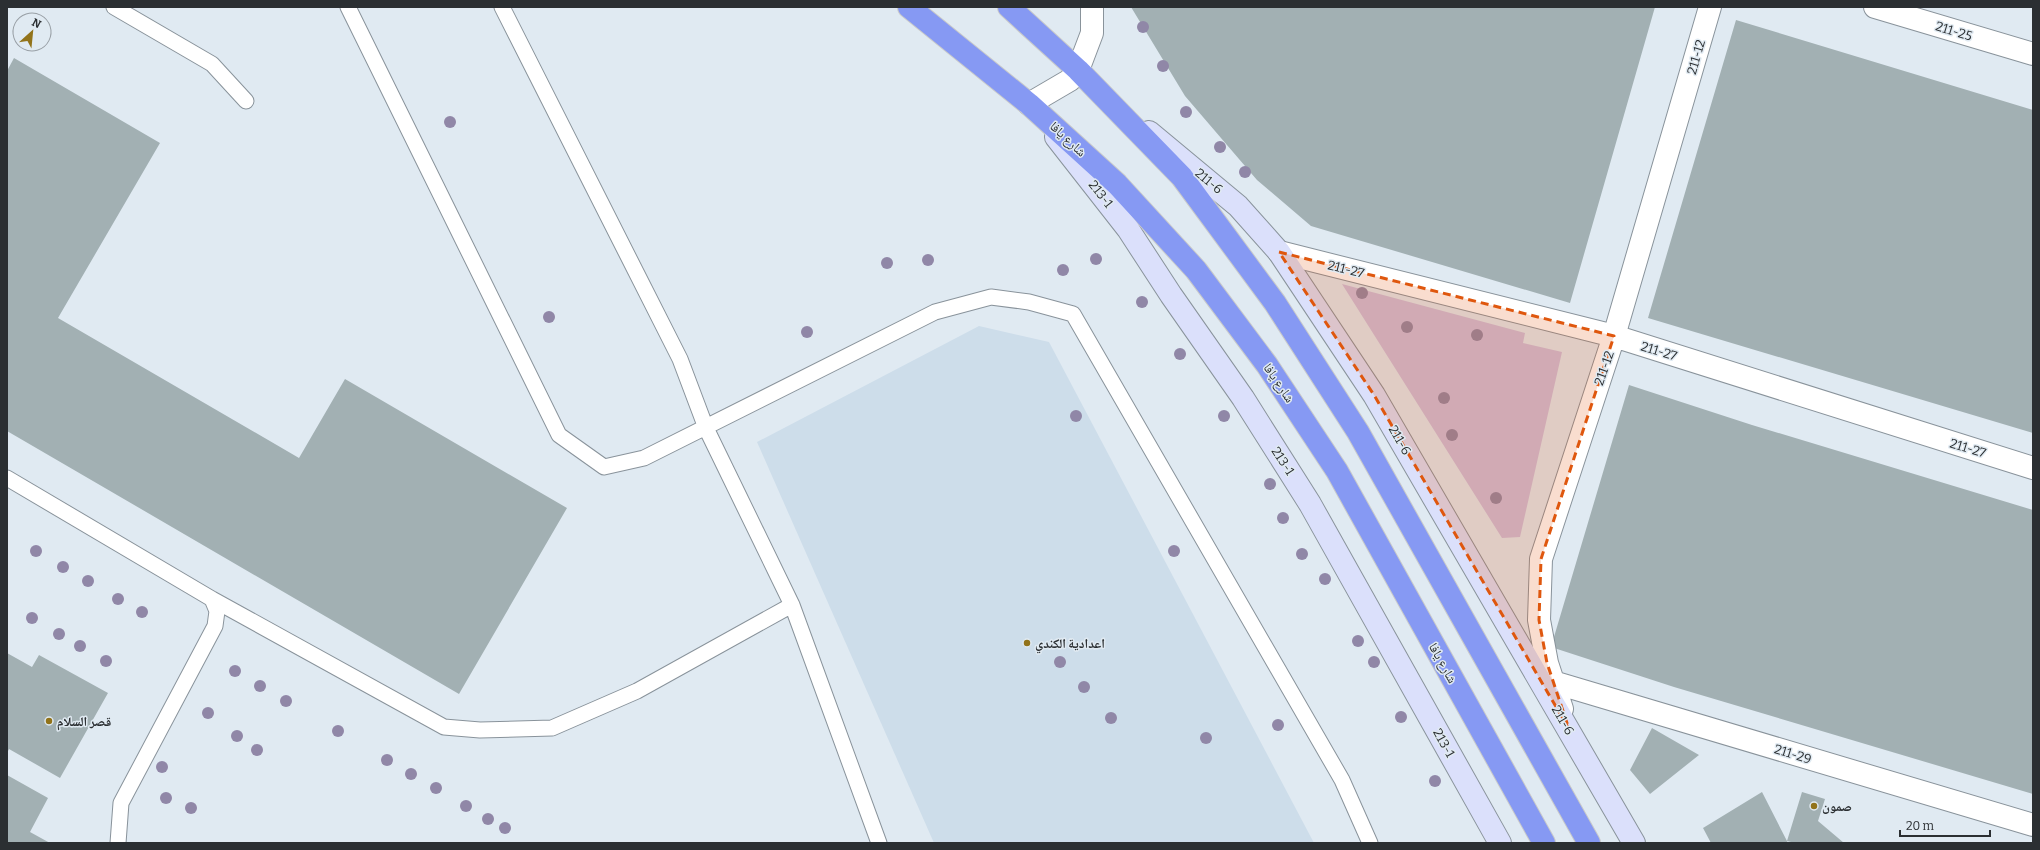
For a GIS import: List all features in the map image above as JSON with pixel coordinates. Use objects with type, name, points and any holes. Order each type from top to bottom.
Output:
[{"type":"highway","name":"شارع يافا","points":[[909,7],[1029,104],[1117,184],[1196,270],[1267,365],[1337,471],[1544,843]]},
{"type":"highway","points":[[1009,7],[1078,70],[1182,178],[1275,303],[1358,432],[1589,843]]},
{"type":"main road","name":"211-6","points":[[1099,91],[1238,206],[1280,252],[1374,396],[1634,843]]},
{"type":"main road","name":"213-1","points":[[1029,104],[1128,229],[1243,398],[1310,504],[1500,843]]},
{"type":"street","points":[[1029,104],[1070,80],[1078,70],[1092,33],[1092,7]]},
{"type":"street","name":"211-12","points":[[1569,729],[1547,663],[1539,620],[1541,559],[1614,336],[1710,7]]},
{"type":"street","name":"211-25","points":[[1875,7],[2033,54]]},
{"type":"street","name":"211-27","points":[[1280,252],[1614,336],[2033,468]]},
{"type":"street","name":"211-29","points":[[1553,682],[2033,826]]},
{"type":"lane","points":[[114,7],[212,64],[246,101]]},
{"type":"lane","points":[[348,7],[559,435],[604,467],[644,458],[935,312],[991,297],[1029,302],[1073,314],[1342,780],[1370,843]]},
{"type":"lane","points":[[502,7],[680,359],[706,428],[792,605],[879,843]]},
{"type":"lane","points":[[7,478],[212,599],[444,727],[480,730],[552,728],[637,691],[792,605]]},
{"type":"lane","points":[[118,843],[121,803],[215,626],[217,611],[212,599]]},
{"type":"highlighted area","points":[[1279,252],[1614,336],[1541,559],[1539,620],[1547,663],[1569,729],[1374,395]]},
{"type":"shaded area","points":[[1342,284],[1525,333],[1523,343],[1562,352],[1520,537],[1502,538]]},
{"type":"shaded area","name":"اعدادية الكندي","points":[[979,326],[1049,342],[1314,843],[934,843],[757,442]]},
{"type":"building","points":[[1131,7],[1655,7],[1570,303],[1311,226],[1257,180],[1185,96]]},
{"type":"building","points":[[1736,20],[2033,110],[2033,433],[1648,318]]},
{"type":"building","points":[[14,58],[160,143],[58,318],[299,458],[345,379],[567,508],[459,694],[7,431],[7,71]]},
{"type":"building","points":[[1629,385],[1752,425],[2033,510],[2033,794],[1674,687],[1551,647]]},
{"type":"building","name":"قصر السلام","points":[[7,653],[32,667],[39,655],[108,693],[60,778],[9,749],[7,753]]},
{"type":"building","points":[[1652,728],[1699,755],[1650,794],[1630,770]]},
{"type":"building","points":[[7,775],[48,798],[30,832],[50,843],[7,843]]},
{"type":"building","points":[[1762,792],[1788,843],[1711,843],[1703,828]]},
{"type":"building","points":[[1802,792],[1825,799],[1818,821],[1844,843],[1795,843],[1787,841]]},
{"type":"place","name":"اعدادية الكندي","points":[[1027,643]]},
{"type":"place","name":"قصر السلام","points":[[49,721]]},
{"type":"place","name":"صمون","points":[[1814,806]]}]
